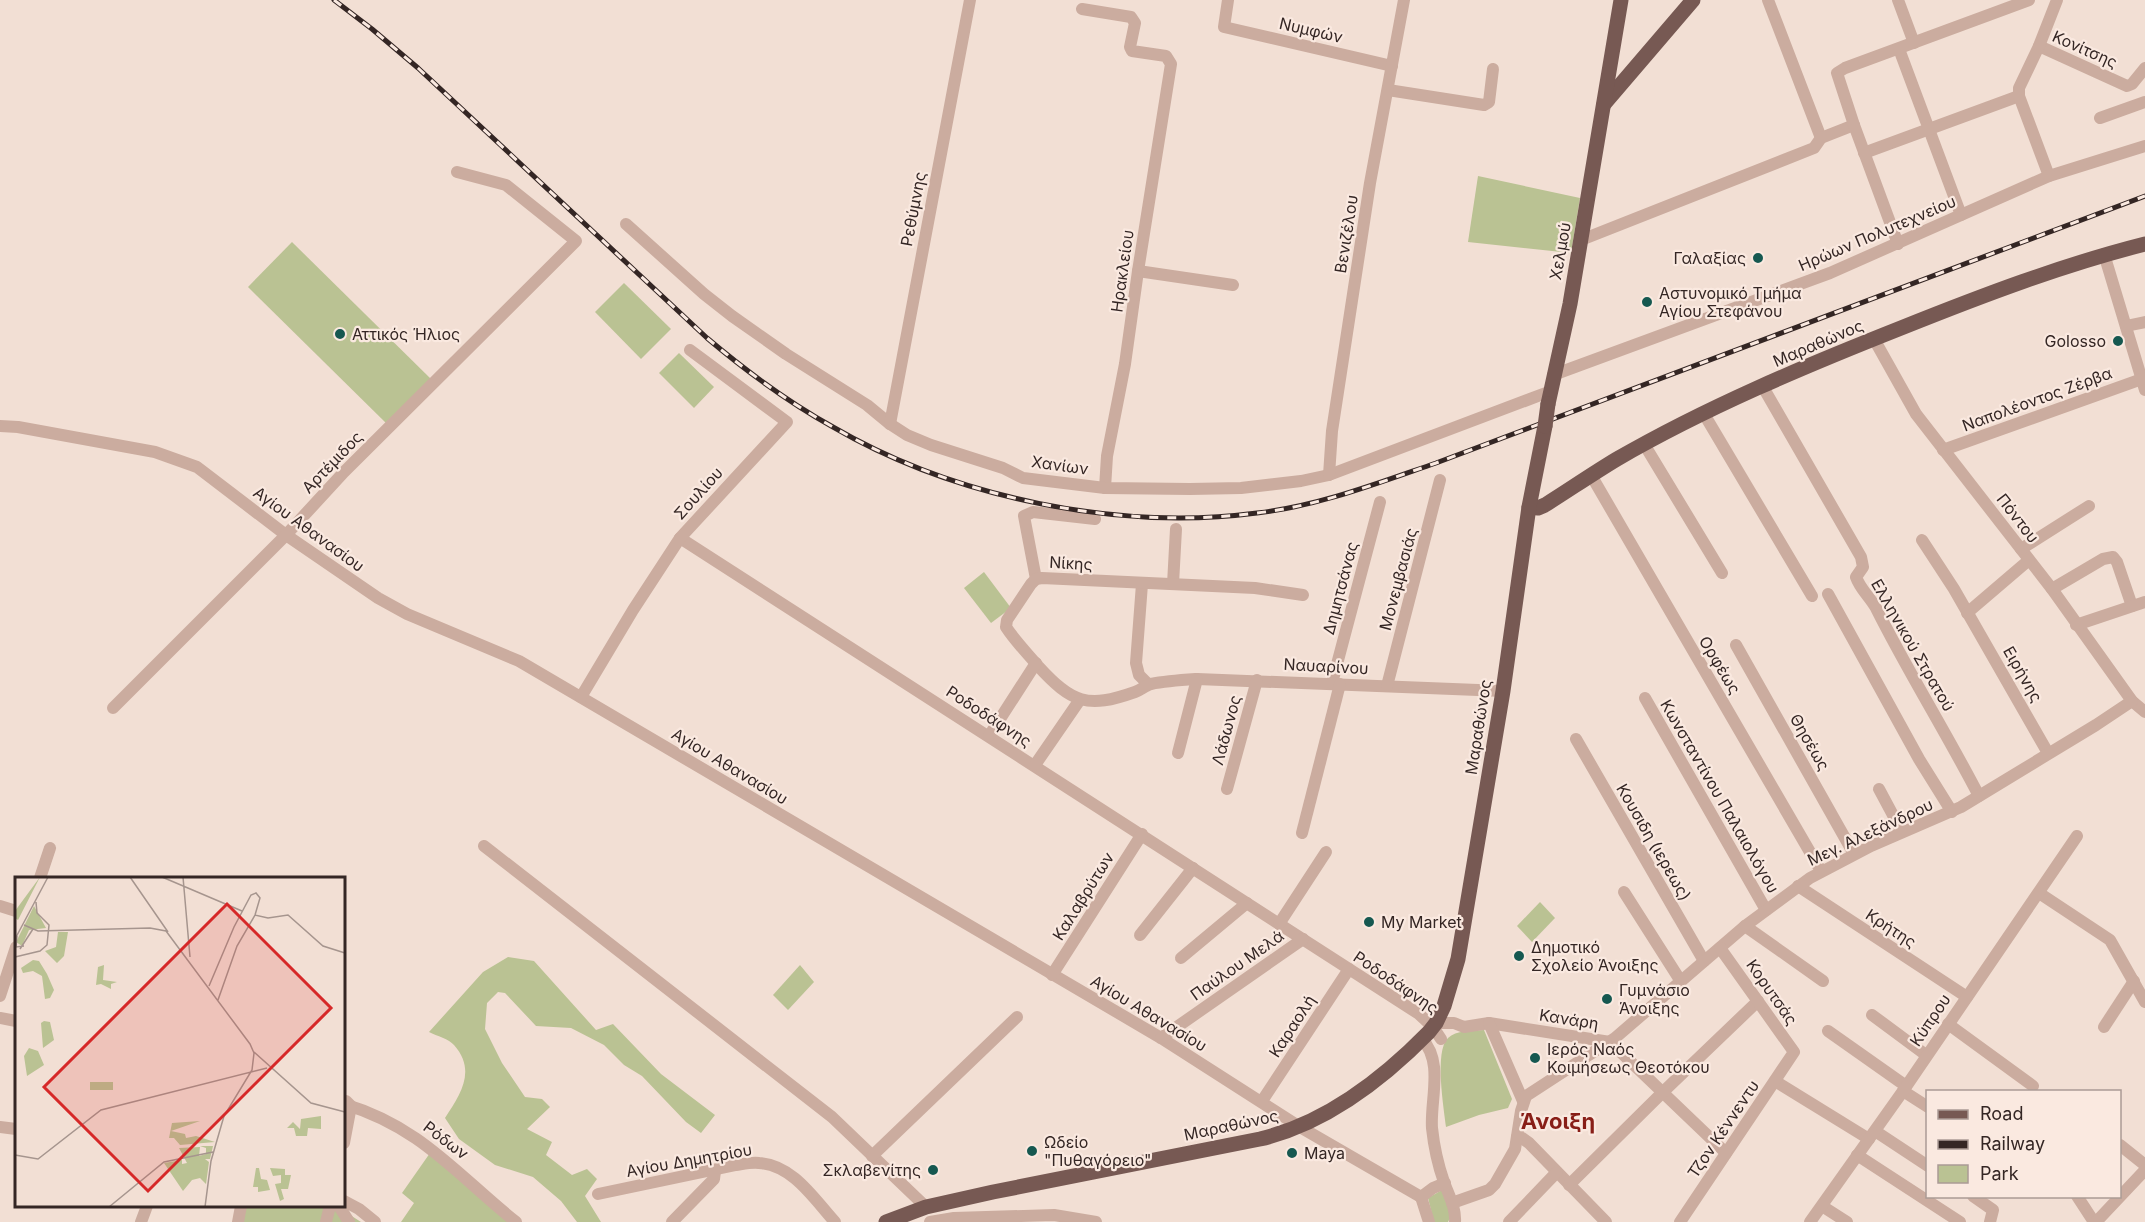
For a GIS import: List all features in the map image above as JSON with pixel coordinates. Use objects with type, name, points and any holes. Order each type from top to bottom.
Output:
[{"type":"main road","name":"Χελμού","points":[[1528,507],[1570,304],[1621,0]]},
{"type":"main road","points":[[1604,104],[1693,0]]},
{"type":"main road","name":"Μαραθώνος","points":[[886,1222],[926,1207],[1260,1139],[1313,1121],[1353,1096],[1422,1039],[1437,1030],[1448,998],[1458,959],[1503,691],[1528,507],[1545,505],[1644,444],[1704,414],[1874,339],[1955,306],[2104,254],[2145,244]]},
{"type":"street","name":"Ρεθύμνης","points":[[890,424],[970,0]]},
{"type":"street","name":"Νυμφών","points":[[1228,0],[1224,27],[1392,66]]},
{"type":"street","name":"Βενιζέλου","points":[[1329,474],[1332,431],[1370,183],[1404,0]]},
{"type":"street","points":[[1768,0],[1821,138]]},
{"type":"street","points":[[1898,0],[1914,43]]},
{"type":"street","points":[[1898,244],[1837,73],[1845,68],[2029,0]]},
{"type":"street","points":[[2049,176],[2019,96],[2019,88],[2057,0]]},
{"type":"street","name":"Ηρακλείου","points":[[1082,9],[1131,17],[1135,23],[1130,47],[1132,51],[1166,56],[1171,64],[1125,364],[1107,456],[1105,488]]},
{"type":"street","name":"Κονίτσης","points":[[2039,46],[2127,86],[2132,84],[2145,68]]},
{"type":"street","points":[[1899,49],[1961,215]]},
{"type":"street","points":[[1388,90],[1484,105],[1489,102],[1493,69]]},
{"type":"street","points":[[2100,118],[2142,103],[2132,84]]},
{"type":"street","points":[[1864,153],[2019,96]]},
{"type":"street","points":[[1581,240],[1814,148],[1821,138],[1854,125]]},
{"type":"street","name":"Ηρώων Πολυτεχνείου","points":[[1551,390],[1898,244],[2049,176],[2145,147]]},
{"type":"street","name":"Αρτέμιδος","points":[[113,708],[286,535],[344,472],[576,241],[506,185],[457,172]]},
{"type":"street","name":"Χανίων","points":[[626,224],[732,316],[786,354],[867,405],[890,424],[915,438],[1023,477],[1105,488],[1241,488],[1301,481],[1329,474],[1551,390]]},
{"type":"street","points":[[2104,254],[2144,382]]},
{"type":"street","points":[[1138,271],[1233,285]]},
{"type":"street","points":[[2126,326],[2145,322]]},
{"type":"street","name":"Πόντου","points":[[1874,339],[1916,414],[2052,589],[2132,701],[2145,712]]},
{"type":"street","name":"Σουλίου","points":[[581,697],[633,610],[680,538],[787,422],[690,351]]},
{"type":"street","name":"Ναπολέοντος Ζέρβα","points":[[1943,450],[2144,382]]},
{"type":"street","name":"Ελληνικού Στρατού","points":[[1763,387],[1861,557],[1863,567],[1856,577],[1859,585],[1873,604],[1979,796]]},
{"type":"street","points":[[1704,414],[1812,596]]},
{"type":"street","name":"Αγίου Αθανασίου","points":[[0,426],[18,427],[155,452],[196,467],[286,535],[378,598],[407,614],[519,661],[1161,1038],[1300,1127],[1421,1197]]},
{"type":"street","points":[[1644,444],[1722,573]]},
{"type":"street","name":"Ορφέως","points":[[1591,475],[1821,871]]},
{"type":"street","name":"Μονεμβασιάς","points":[[1387,686],[1440,480]]},
{"type":"street","name":"Δημητσάνας","points":[[1302,833],[1380,502]]},
{"type":"street","points":[[2021,549],[2089,506]]},
{"type":"street","points":[[1036,579],[1024,520],[1027,513],[1095,519]]},
{"type":"street","points":[[1173,584],[1176,529]]},
{"type":"street","name":"Ροδοδάφνης","points":[[680,538],[1419,1014],[1437,1030]]},
{"type":"street","name":"Ειρήνης","points":[[1922,540],[1944,572],[2048,753]]},
{"type":"street","points":[[2052,589],[2103,559],[2113,557],[2117,562],[2139,604],[2076,625]]},
{"type":"street","points":[[1967,613],[2029,560]]},
{"type":"street","name":"Νίκης","points":[[1079,700],[1063,690],[1036,663],[1006,627],[1007,620],[1015,607],[1036,579],[1255,588],[1303,595]]},
{"type":"street","points":[[1035,765],[1079,700],[1107,699],[1136,692],[1148,684],[1139,675],[1136,663],[1142,584]]},
{"type":"street","points":[[1828,594],[1919,759],[1952,812]]},
{"type":"street","name":"Θησέως","points":[[1736,645],[1854,854]]},
{"type":"street","points":[[989,736],[1036,663]]},
{"type":"street","points":[[1178,753],[1197,679]]},
{"type":"street","name":"Ναυαρίνου","points":[[1148,684],[1197,679],[1257,680],[1503,691]]},
{"type":"street","name":"Λάδωνος","points":[[1227,789],[1257,680]]},
{"type":"street","name":"Κωνσταντίνου Παλαιολόγου","points":[[1645,698],[1766,910]]},
{"type":"street","name":"Μεγ. Αλεξάνδρου","points":[[1523,1101],[1532,1091],[1610,1042],[1745,926],[1798,886],[1854,854],[1952,812],[2132,701]]},
{"type":"street","name":"Κουσιδη (ιερεως)","points":[[1576,739],[1704,961]]},
{"type":"street","points":[[1879,789],[1902,832]]},
{"type":"street","name":"Καλαβρύτων","points":[[1052,975],[1142,834]]},
{"type":"street","name":"Κύπρου","points":[[1810,1222],[1905,1088],[2077,836]]},
{"type":"street","points":[[484,846],[823,1110],[926,1207]]},
{"type":"street","points":[[41,877],[50,848]]},
{"type":"street","points":[[1279,924],[1326,852]]},
{"type":"street","points":[[1140,935],[1193,868]]},
{"type":"street","name":"Κρήτης","points":[[1798,886],[1966,997]]},
{"type":"street","points":[[1624,892],[1680,980]]},
{"type":"street","points":[[2039,893],[2107,938],[2115,946],[2145,1002]]},
{"type":"street","points":[[1181,958],[1247,903]]},
{"type":"street","points":[[0,906],[15,911]]},
{"type":"street","points":[[1745,926],[1823,981]]},
{"type":"street","name":"Παύλου Μελά","points":[[1161,1038],[1303,939]]},
{"type":"street","name":"Κορυτσάς","points":[[1720,948],[1794,1052],[1793,1055]]},
{"type":"street","points":[[0,996],[15,950]]},
{"type":"street","name":"Καραολή","points":[[1262,1101],[1349,969]]},
{"type":"street","points":[[2104,1027],[2134,981]]},
{"type":"street","points":[[1569,1185],[1758,1001]]},
{"type":"street","points":[[1872,1015],[1926,1055]]},
{"type":"street","points":[[872,1156],[1017,1017]]},
{"type":"street","points":[[0,1018],[15,1021]]},
{"type":"street","name":"Κανάρη","points":[[1437,1030],[1455,1023],[1464,1027],[1489,1023],[1610,1042],[1726,1153]]},
{"type":"street","points":[[1452,1203],[1493,1187],[1515,1149],[1523,1101],[1489,1023]]},
{"type":"street","points":[[1948,1024],[2033,1086]]},
{"type":"street","points":[[1437,1030],[1432,1126],[1437,1157],[1455,1213],[1455,1222]]},
{"type":"street","points":[[1828,1031],[1926,1105]]},
{"type":"street","points":[[1422,1039],[1432,1052],[1434,1068]]},
{"type":"street","name":"Τζον Κέννεντυ","points":[[1680,1222],[1793,1055]]},
{"type":"street","points":[[1775,1081],[1926,1165]]},
{"type":"street","points":[[345,1123],[346,1103]]},
{"type":"street","name":"Ρόδων","points":[[346,1103],[390,1121],[421,1141],[461,1172],[516,1222]]},
{"type":"street","points":[[0,1127],[15,1129]]},
{"type":"street","points":[[1517,1137],[1529,1143],[1606,1222]]},
{"type":"street","points":[[2121,1146],[2145,1168],[2121,1194]]},
{"type":"street","points":[[1857,1155],[1960,1222]]},
{"type":"street","name":"Αγίου Δημητρίου","points":[[598,1194],[736,1165],[758,1163],[775,1166],[788,1173],[835,1222]]},
{"type":"street","points":[[672,1222],[714,1179],[715,1171]]},
{"type":"street","points":[[1509,1222],[1557,1172]]},
{"type":"street","points":[[1429,1222],[1421,1197],[1433,1188],[1445,1184]]},
{"type":"street","points":[[1975,1198],[1993,1210],[1990,1222]]},
{"type":"street","points":[[2078,1198],[2095,1222],[2117,1198]]},
{"type":"street","points":[[345,1201],[375,1222]]},
{"type":"street","points":[[1822,1206],[1847,1222]]},
{"type":"street","points":[[141,1222],[147,1207]]},
{"type":"street","points":[[238,1222],[241,1207]]},
{"type":"street","points":[[326,1222],[330,1207]]},
{"type":"street","points":[[340,1207],[349,1222]]},
{"type":"street","points":[[930,1222],[954,1218],[1008,1219],[1054,1215],[1096,1222]]},
{"type":"green space","points":[[1478,176],[1580,198],[1571,253],[1468,242]]},
{"type":"green space","name":"Αττικός Ήλιος","points":[[292,242],[432,380],[388,425],[248,287]]},
{"type":"green space","points":[[624,283],[671,329],[641,359],[595,312]]},
{"type":"green space","points":[[679,353],[714,387],[694,408],[659,373]]},
{"type":"green space","points":[[984,572],[1011,608],[991,623],[964,588]]},
{"type":"green space","points":[[1540,902],[1555,918],[1532,942],[1517,926]]},
{"type":"green space","points":[[508,957],[534,961],[596,1030],[613,1024],[661,1074],[715,1115],[701,1133],[686,1122],[642,1076],[624,1065],[604,1045],[571,1028],[536,1026],[505,993],[498,992],[487,1003],[485,1029],[502,1063],[525,1097],[542,1099],[550,1107],[527,1129],[552,1142],[546,1155],[572,1175],[587,1169],[597,1179],[585,1196],[601,1222],[577,1222],[561,1201],[533,1177],[495,1165],[459,1139],[445,1118],[461,1092],[464,1083],[464,1064],[461,1055],[452,1043],[429,1032],[483,972]]},
{"type":"green space","points":[[800,965],[814,982],[788,1010],[773,995]]},
{"type":"green space","points":[[1484,1030],[1512,1099],[1508,1108],[1479,1115],[1446,1127],[1441,1081],[1444,1045],[1451,1035],[1464,1031]]},
{"type":"green space","points":[[430,1153],[511,1222],[401,1222],[414,1203],[402,1193]]},
{"type":"green space","points":[[1442,1190],[1451,1216],[1448,1222],[1434,1222],[1428,1198]]},
{"type":"green space","points":[[246,1207],[338,1207],[361,1222],[243,1222]]},
{"type":"railway","points":[[334,0],[418,68],[707,338],[784,397],[833,427],[881,452],[931,473],[984,490],[1039,503],[1094,512],[1149,517],[1204,517],[1280,510],[1348,493],[1436,463],[2145,196]]},
{"type":"place","name":"Γαλαξίας","points":[[1758,258]]},
{"type":"place","name":"Αστυνομικό Τμήμα Αγίου Στεφάνου","points":[[1647,302]]},
{"type":"place","name":"Αττικός Ήλιος","points":[[340,334]]},
{"type":"place","name":"Golosso","points":[[2118,341]]},
{"type":"place","name":"My Market","points":[[1369,922]]},
{"type":"place","name":"Δημοτικό Σχολείο Άνοιξης","points":[[1519,956]]},
{"type":"place","name":"Γυμνάσιο Άνοιξης","points":[[1607,999]]},
{"type":"place","name":"Ιερός Ναός Κοιμήσεως Θεοτόκου","points":[[1535,1058]]},
{"type":"place","name":"Ωδείο \"Πυθαγόρειο\"","points":[[1032,1151]]},
{"type":"place","name":"Maya","points":[[1292,1153]]},
{"type":"place","name":"Σκλαβενίτης","points":[[933,1170]]},
{"type":"district","name":"Άνοιξη","points":[[1558,1121]]}]
